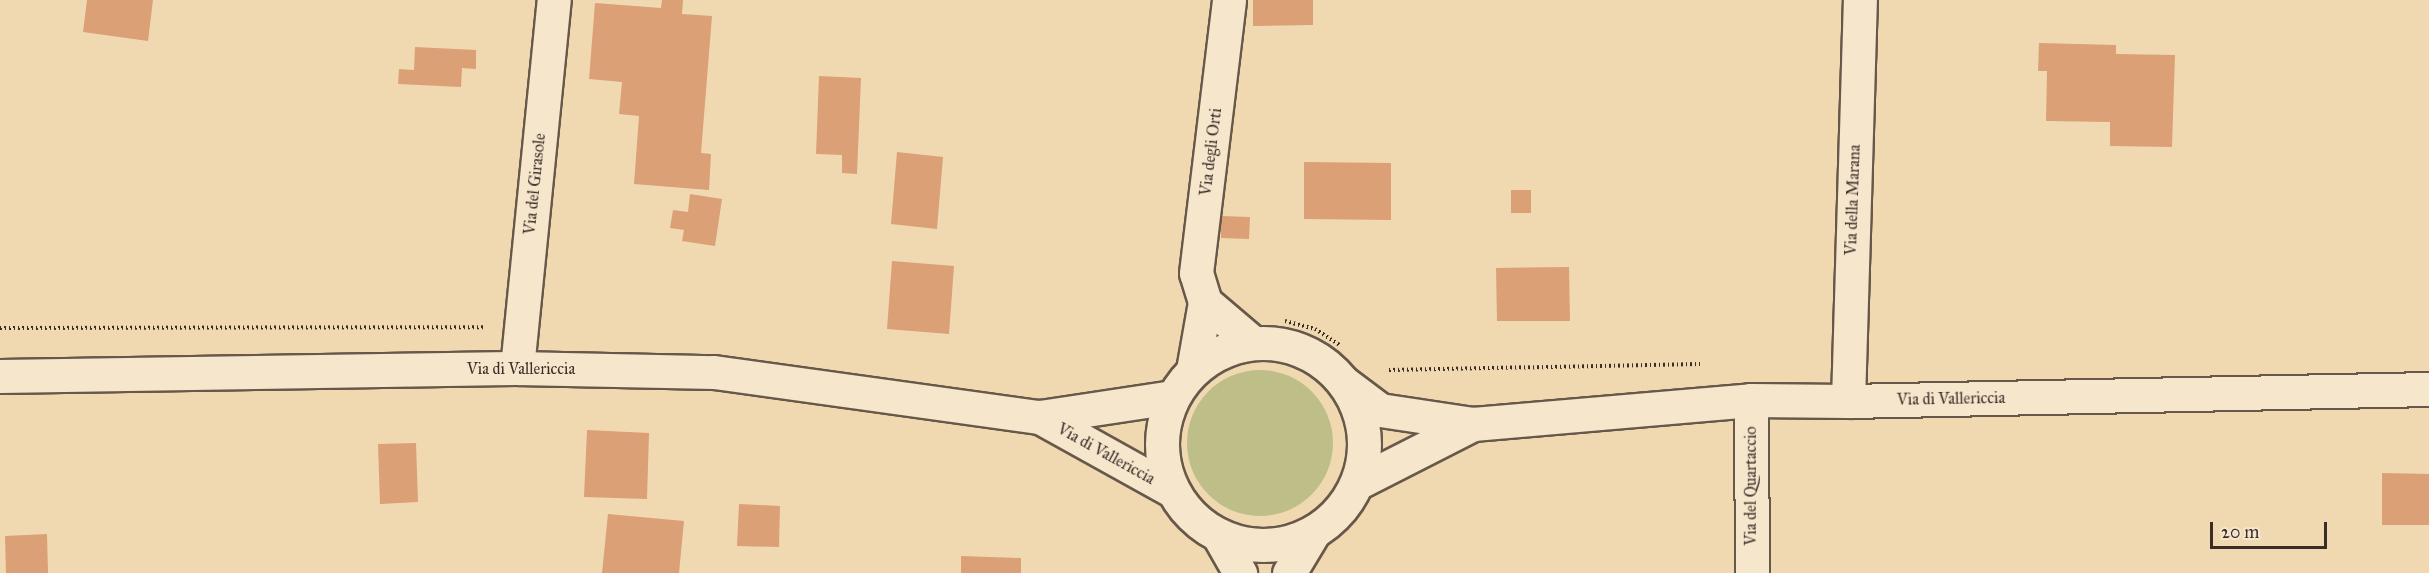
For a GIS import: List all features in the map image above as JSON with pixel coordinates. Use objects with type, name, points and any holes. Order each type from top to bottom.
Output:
[{"type":"street","name":"Via del Girasole","points":[[517,368],[554,0]]},
{"type":"street","name":"Via degli Orti","points":[[1193,370],[1205,302],[1196,273],[1229,0]]},
{"type":"street","name":"Via della Marana","points":[[1848,401],[1860,0]]},
{"type":"street","points":[[1205,302],[1253,343]]},
{"type":"street","points":[[1253,343],[1288,346],[1319,360],[1344,383],[1360,415],[1364,449],[1357,483],[1339,512],[1313,533],[1282,544],[1250,545],[1219,536],[1192,517],[1173,491],[1163,460],[1163,427],[1173,397],[1193,370],[1220,352],[1253,343]]},
{"type":"street","name":"Via di Vallericcia","points":[[0,376],[517,368],[714,372],[1040,417],[1173,397]]},
{"type":"street","name":"Via di Vallericcia","points":[[1344,383],[1380,410],[1473,424],[1751,400],[1848,401],[2429,389]]},
{"type":"street","name":"Via del Quartaccio","points":[[1751,400],[1752,573]]},
{"type":"street","name":"Via di Vallericcia","points":[[1040,417],[1173,491]]},
{"type":"street","name":"Via di Vallericcia","points":[[1357,483],[1473,424]]},
{"type":"street","points":[[1289,573],[1313,533]]},
{"type":"street","points":[[1219,536],[1240,573]]},
{"type":"path","points":[[1279,319],[1315,329],[1344,348]]},
{"type":"path","points":[[0,328],[494,327]]},
{"type":"path","points":[[1382,367],[1391,370],[1703,364]]},
{"type":"green space","points":[[1260,370],[1288,375],[1312,391],[1328,415],[1333,443],[1328,471],[1312,495],[1288,511],[1260,516],[1232,511],[1208,495],[1192,471],[1187,443],[1192,415],[1208,391],[1232,375]]},
{"type":"building","points":[[87,0],[153,0],[148,41],[83,32]]},
{"type":"building","points":[[662,0],[683,0],[682,14],[712,16],[701,153],[711,154],[709,190],[634,184],[639,116],[619,114],[622,82],[589,79],[595,3],[661,8]]},
{"type":"building","points":[[1253,0],[1313,0],[1313,25],[1253,26]]},
{"type":"building","points":[[2039,43],[2116,45],[2116,54],[2175,55],[2172,147],[2110,146],[2110,122],[2046,121],[2047,71],[2038,71]]},
{"type":"building","points":[[415,47],[476,50],[476,69],[462,68],[461,87],[398,84],[399,69],[414,70]]},
{"type":"building","points":[[819,76],[861,78],[857,174],[842,173],[842,155],[816,154]]},
{"type":"building","points":[[897,152],[943,157],[937,229],[891,224]]},
{"type":"building","points":[[1304,162],[1391,163],[1391,220],[1304,219]]},
{"type":"building","points":[[1511,190],[1531,190],[1531,213],[1511,213]]},
{"type":"building","points":[[690,194],[722,199],[715,246],[682,241],[684,230],[670,228],[673,210],[688,212]]},
{"type":"building","points":[[1221,216],[1250,217],[1249,239],[1221,238]]},
{"type":"building","points":[[892,261],[954,266],[949,334],[887,329]]},
{"type":"building","points":[[1569,267],[1570,321],[1497,321],[1496,268]]},
{"type":"building","points":[[587,430],[649,433],[647,499],[584,497]]},
{"type":"building","points":[[416,443],[418,502],[380,504],[378,444]]},
{"type":"building","points":[[2382,473],[2429,474],[2429,525],[2382,525]]},
{"type":"building","points":[[739,504],[780,506],[779,547],[737,546]]},
{"type":"building","points":[[608,514],[684,521],[679,573],[602,573]]},
{"type":"building","points":[[47,534],[48,573],[6,573],[5,536]]},
{"type":"building","points":[[961,556],[1021,558],[1021,573],[961,573]]}]
